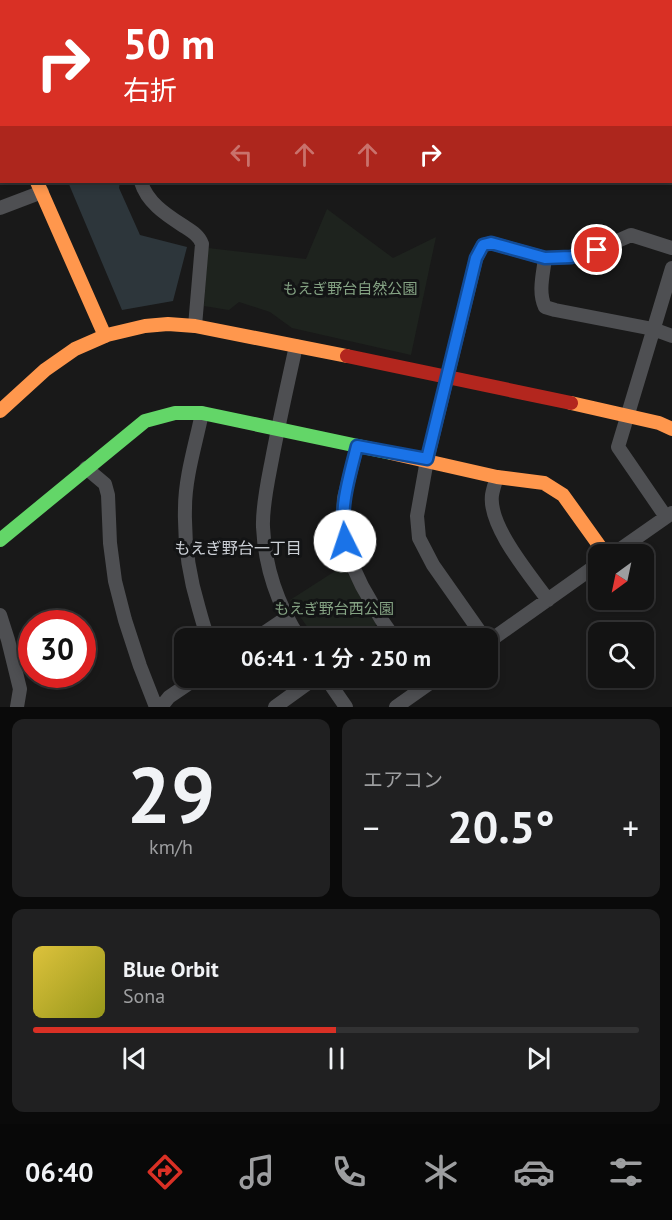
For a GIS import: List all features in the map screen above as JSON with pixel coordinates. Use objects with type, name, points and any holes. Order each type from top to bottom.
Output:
[{"type":"street","points":[[141,183],[144,192],[163,213],[200,237],[202,244],[195,326]]},
{"type":"street","points":[[0,208],[40,187],[105,336]]},
{"type":"street","points":[[478,628],[433,565],[419,538],[417,516],[427,459],[476,258],[483,245],[491,243],[545,258],[571,257],[597,250],[632,235],[672,248]]},
{"type":"street","points":[[545,258],[542,283],[542,299],[545,307],[653,329],[672,336]]},
{"type":"street","points":[[628,544],[669,515],[618,447],[672,268]]},
{"type":"street","points":[[0,411],[33,380],[77,348],[105,336],[166,324],[195,326],[447,376],[628,415],[672,429]]},
{"type":"street","points":[[293,628],[275,591],[266,557],[262,524],[267,482],[296,346]]},
{"type":"street","points":[[1,538],[144,421],[175,413],[202,413],[427,459],[497,477],[544,483],[563,495],[598,544]]},
{"type":"street","points":[[202,413],[184,507],[186,547],[193,590],[204,628]]},
{"type":"street","points":[[357,446],[344,498],[342,526],[348,556],[362,586],[388,628]]},
{"type":"street","points":[[86,468],[105,484],[108,495],[110,543],[115,581],[137,657],[156,707]]},
{"type":"street","points":[[497,477],[492,497],[496,522],[507,542],[548,600]]},
{"type":"street","points":[[498,634],[588,571]]},
{"type":"street","points":[[0,615],[20,689],[17,707]]},
{"type":"street","points":[[271,628],[286,618]]},
{"type":"street","points":[[161,707],[169,697],[182,688]]},
{"type":"street","points":[[274,707],[301,688]]},
{"type":"street","points":[[333,688],[346,707]]},
{"type":"street","points":[[396,707],[419,688]]},
{"type":"green space","name":"もえぎ野台自然公園","points":[[327,209],[393,258],[436,237],[411,355],[292,328],[270,312],[239,302],[229,310],[204,306],[208,248],[306,259]]},
{"type":"green space","name":"もえぎ野台西公園","points":[[343,566],[379,623],[372,628],[308,628],[290,600]]},
{"type":"shaded area","points":[[68,183],[120,183],[119,188],[140,235],[187,247],[173,301],[122,310]]},
{"type":"traffic: fast","points":[[0,540],[145,421],[175,413],[202,413],[391,453]]},
{"type":"traffic: slow","points":[[37,183],[105,336]]},
{"type":"traffic: slow","points":[[0,411],[45,370],[75,349],[107,335],[145,326],[168,324],[195,326],[347,356]]},
{"type":"traffic: slow","points":[[571,403],[659,423],[672,429]]},
{"type":"traffic: slow","points":[[391,453],[497,477],[544,483],[563,495],[598,544]]},
{"type":"traffic: jam","points":[[347,356],[571,403]]},
{"type":"district","name":"もえぎ野台一丁目","points":[[238,548]]},
{"type":"route","points":[[345,541],[342,526],[344,498],[357,446],[427,459],[476,258],[483,245],[491,243],[545,258],[571,257],[597,250]]}]
